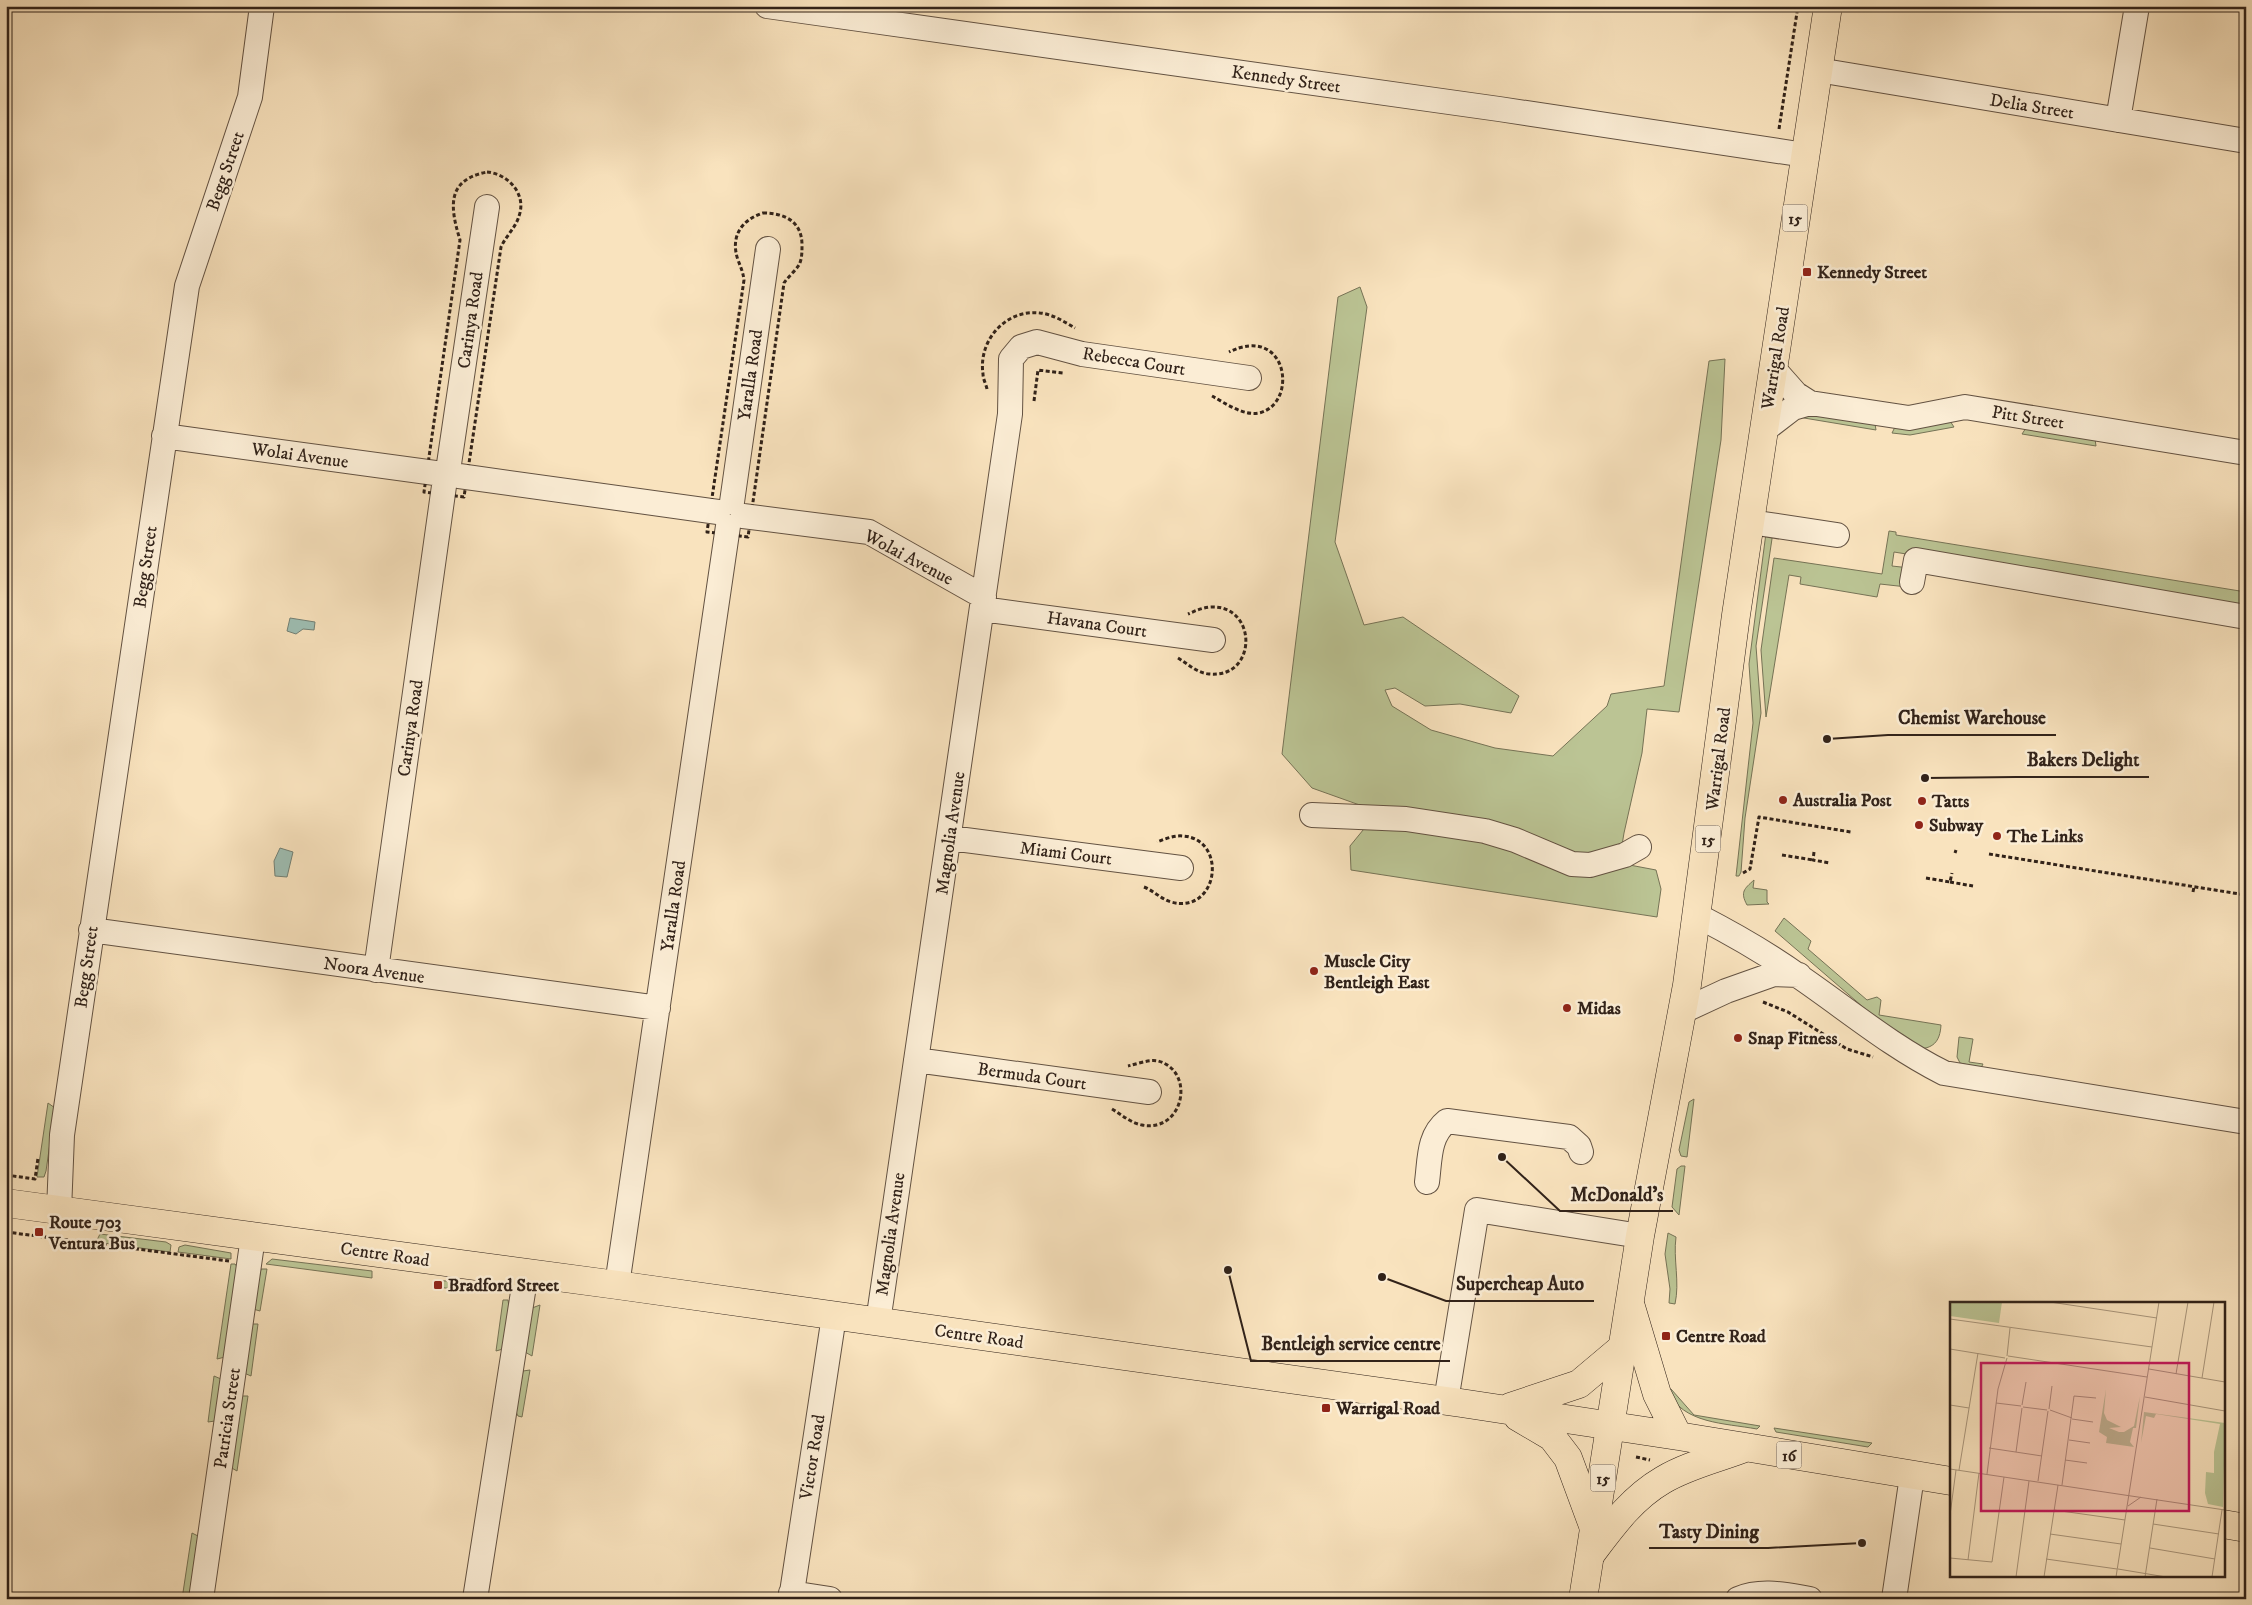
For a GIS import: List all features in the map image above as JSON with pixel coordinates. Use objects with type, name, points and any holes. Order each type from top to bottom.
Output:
[{"type":"main road","name":"Warrigal Road","points":[[1583,1599],[1631,1307],[1640,1236],[1683,1012],[1698,916],[1763,431],[1828,6]]},
{"type":"main road","name":"Centre Road","points":[[6,1203],[617,1285],[1446,1401],[1678,1436],[1950,1482]]},
{"type":"main road","points":[[1631,1307],[1657,1394],[1678,1436]]},
{"type":"main road","points":[[1501,1409],[1579,1384],[1623,1347]]},
{"type":"main road","points":[[1501,1409],[1552,1437],[1568,1458],[1593,1542],[1658,1484],[1674,1475],[1747,1448]]},
{"type":"main road","points":[[2224,1524],[2246,1528]]},
{"type":"street","name":"Begg Street","points":[[52,1210],[48,1181],[62,1135],[188,278],[250,97],[262,6]]},
{"type":"street","name":"Kennedy Street","points":[[767,6],[1489,108],[1805,155]]},
{"type":"street","points":[[2118,120],[2136,6]]},
{"type":"street","name":"Delia Street","points":[[1818,70],[2246,141]]},
{"type":"street","name":"Carinya Road","points":[[376,970],[487,207]]},
{"type":"street","name":"Yaralla Road","points":[[617,1285],[768,248]]},
{"type":"street","name":"Rebecca Court","points":[[1021,347],[1036,342],[1082,354],[1249,378]]},
{"type":"street","name":"Magnolia Avenue","points":[[878,1322],[950,838],[1010,414],[1010,359],[1021,347]]},
{"type":"street","name":"Pitt Street","points":[[1773,368],[1796,394],[1810,403],[1909,418],[1966,407],[2246,453]]},
{"type":"street","points":[[1763,431],[1793,408],[1810,403]]},
{"type":"street","name":"Wolai Avenue","points":[[164,436],[869,532],[983,603]]},
{"type":"street","points":[[1750,522],[1837,535]]},
{"type":"street","points":[[1912,582],[1916,560],[2246,617]]},
{"type":"street","name":"Havana Court","points":[[983,603],[1213,640]]},
{"type":"street","points":[[1312,815],[1406,819],[1485,831],[1515,840],[1572,864],[1590,865],[1625,856],[1638,847]]},
{"type":"street","name":"Miami Court","points":[[950,838],[1181,868]]},
{"type":"street","points":[[1698,916],[1732,933],[1799,975],[1910,1056],[1944,1073],[2246,1122]]},
{"type":"street","name":"Noora Avenue","points":[[91,930],[658,1008]]},
{"type":"street","points":[[1683,1012],[1726,991],[1774,974],[1799,975]]},
{"type":"street","name":"Bermuda Court","points":[[916,1060],[1149,1092]]},
{"type":"street","points":[[1421,1181],[1433,1138],[1440,1126],[1447,1121],[1569,1137],[1579,1146],[1580,1152]]},
{"type":"street","points":[[1446,1401],[1477,1210],[1640,1236]]},
{"type":"street","name":"Patricia Street","points":[[201,1599],[253,1237]]},
{"type":"street","points":[[475,1599],[526,1273]]},
{"type":"street","name":"Victor Road","points":[[791,1596],[834,1316]]},
{"type":"street","points":[[1894,1599],[1912,1476]]},
{"type":"street","points":[[1738,1599],[1751,1593],[1768,1592],[1810,1599]]},
{"type":"street","points":[[791,1596],[830,1599]]},
{"type":"path","points":[[1776,150],[1798,6]]},
{"type":"path","points":[[414,490],[424,492],[423,502]]},
{"type":"path","points":[[463,507],[464,497],[474,499]]},
{"type":"path","points":[[697,530],[707,532],[705,542]]},
{"type":"path","points":[[747,547],[748,537],[758,539]]},
{"type":"path","points":[[1743,873],[1750,869],[1759,817],[1818,829],[1850,832]]},
{"type":"path","points":[[1813,860],[1814,852]]},
{"type":"path","points":[[1989,854],[2246,895]]},
{"type":"path","points":[[1782,856],[1830,863]]},
{"type":"path","points":[[1950,882],[1952,873]]},
{"type":"path","points":[[1926,878],[1973,886]]},
{"type":"path","points":[[2193,892],[2194,887]]},
{"type":"path","points":[[1757,1000],[1788,1012],[1847,1049],[1878,1060]]},
{"type":"path","points":[[6,1232],[249,1263]]},
{"type":"path","points":[[1631,1456],[1636,1457],[1636,1453]]},
{"type":"green space","points":[[1360,287],[1367,307],[1335,542],[1364,625],[1403,617],[1519,696],[1511,713],[1460,704],[1425,706],[1395,688],[1385,690],[1392,706],[1431,730],[1495,748],[1553,756],[1607,706],[1611,694],[1664,686],[1709,361],[1725,359],[1721,440],[1679,712],[1647,709],[1642,753],[1619,863],[1656,870],[1661,889],[1657,917],[1351,870],[1350,846],[1368,824],[1368,808],[1312,788],[1282,754],[1338,297]]},
{"type":"green space","points":[[1801,413],[1875,424],[1876,430],[1798,417]]},
{"type":"green space","points":[[1950,421],[1954,427],[1910,435],[1892,433],[1895,427]]},
{"type":"green space","points":[[2026,428],[2095,439],[2096,446],[2022,434]]},
{"type":"green space","points":[[1889,531],[1896,532],[1896,535],[2246,592],[2246,609],[1894,552],[1892,566],[1910,568],[1907,587],[1880,584],[1877,597],[1800,584],[1801,577],[1789,575],[1766,717],[1761,650],[1774,558],[1882,574]]},
{"type":"green space","points":[[1773,532],[1756,646],[1761,713],[1745,818],[1741,872],[1739,876],[1736,876],[1753,723],[1749,664],[1766,533]]},
{"type":"green space","points":[[1754,880],[1753,888],[1767,890],[1767,902],[1769,904],[1747,905],[1744,891]]},
{"type":"green space","points":[[1784,918],[1811,941],[1808,949],[1867,1000],[1877,997],[1881,1000],[1879,1015],[1941,1025],[1937,1040],[1927,1048],[1916,1049],[1885,1026],[1775,931]]},
{"type":"green space","points":[[1959,1037],[1973,1039],[1969,1062],[1983,1064],[1981,1068],[1960,1063],[1957,1057]]},
{"type":"green space","points":[[1694,1099],[1687,1157],[1681,1156],[1679,1150],[1689,1102]]},
{"type":"green space","points":[[48,1103],[55,1108],[46,1171],[44,1177],[37,1177]]},
{"type":"green space","points":[[1685,1166],[1679,1215],[1672,1207],[1677,1169]]},
{"type":"green space","points":[[1668,1233],[1676,1237],[1677,1287],[1675,1304],[1669,1303],[1670,1289],[1665,1254]]},
{"type":"green space","points":[[100,1234],[166,1242],[171,1245],[170,1252],[96,1242]]},
{"type":"green space","points":[[185,1245],[231,1253],[231,1259],[178,1252],[179,1247]]},
{"type":"green space","points":[[272,1259],[372,1271],[372,1278],[266,1264]]},
{"type":"green space","points":[[231,1264],[235,1264],[238,1268],[225,1357],[217,1359]]},
{"type":"green space","points":[[261,1269],[267,1269],[260,1311],[253,1309]]},
{"type":"green space","points":[[437,1280],[480,1285],[483,1288],[483,1292],[436,1287]]},
{"type":"green space","points":[[503,1300],[508,1300],[509,1307],[503,1349],[496,1351]]},
{"type":"green space","points":[[540,1305],[532,1356],[525,1352],[532,1308]]},
{"type":"green space","points":[[258,1324],[251,1376],[244,1373],[251,1325]]},
{"type":"green space","points":[[530,1370],[522,1417],[518,1416],[516,1412],[523,1371]]},
{"type":"green space","points":[[214,1376],[221,1379],[215,1421],[208,1422]]},
{"type":"green space","points":[[1671,1389],[1694,1415],[1760,1426],[1757,1429],[1719,1423],[1694,1416],[1674,1402],[1667,1391]]},
{"type":"green space","points":[[248,1396],[237,1471],[230,1467],[240,1398]]},
{"type":"green space","points":[[1774,1428],[1872,1443],[1868,1447],[1776,1432]]},
{"type":"green space","points":[[192,1533],[198,1536],[189,1599],[182,1599]]},
{"type":"water","points":[[290,618],[315,622],[314,630],[303,629],[296,634],[287,631]]},
{"type":"water","points":[[280,848],[293,852],[287,877],[275,876],[274,861]]},
{"type":"place","name":"Kennedy Street","points":[[1807,272]]},
{"type":"place","name":"Chemist Warehouse","points":[[1827,739]]},
{"type":"place","name":"Bakers Delight","points":[[1925,778]]},
{"type":"place","name":"Australia Post","points":[[1783,800]]},
{"type":"place","name":"Tatts","points":[[1922,801]]},
{"type":"place","name":"Subway","points":[[1919,825]]},
{"type":"place","name":"The Links","points":[[1997,836]]},
{"type":"place","name":"Muscle City Bentleigh East","points":[[1314,971]]},
{"type":"place","name":"Midas","points":[[1567,1008]]},
{"type":"place","name":"Snap Fitness","points":[[1738,1038]]},
{"type":"place","name":"McDonald's","points":[[1502,1157]]},
{"type":"place","name":"Route 703 Ventura Bus","points":[[39,1232]]},
{"type":"place","name":"Bentleigh service centre","points":[[1228,1270]]},
{"type":"place","name":"Supercheap Auto","points":[[1382,1277]]},
{"type":"place","name":"Bradford Street","points":[[438,1285]]},
{"type":"place","name":"Centre Road","points":[[1666,1336]]},
{"type":"place","name":"Warrigal Road","points":[[1326,1408]]},
{"type":"place","name":"Tasty Dining","points":[[1862,1543]]}]
